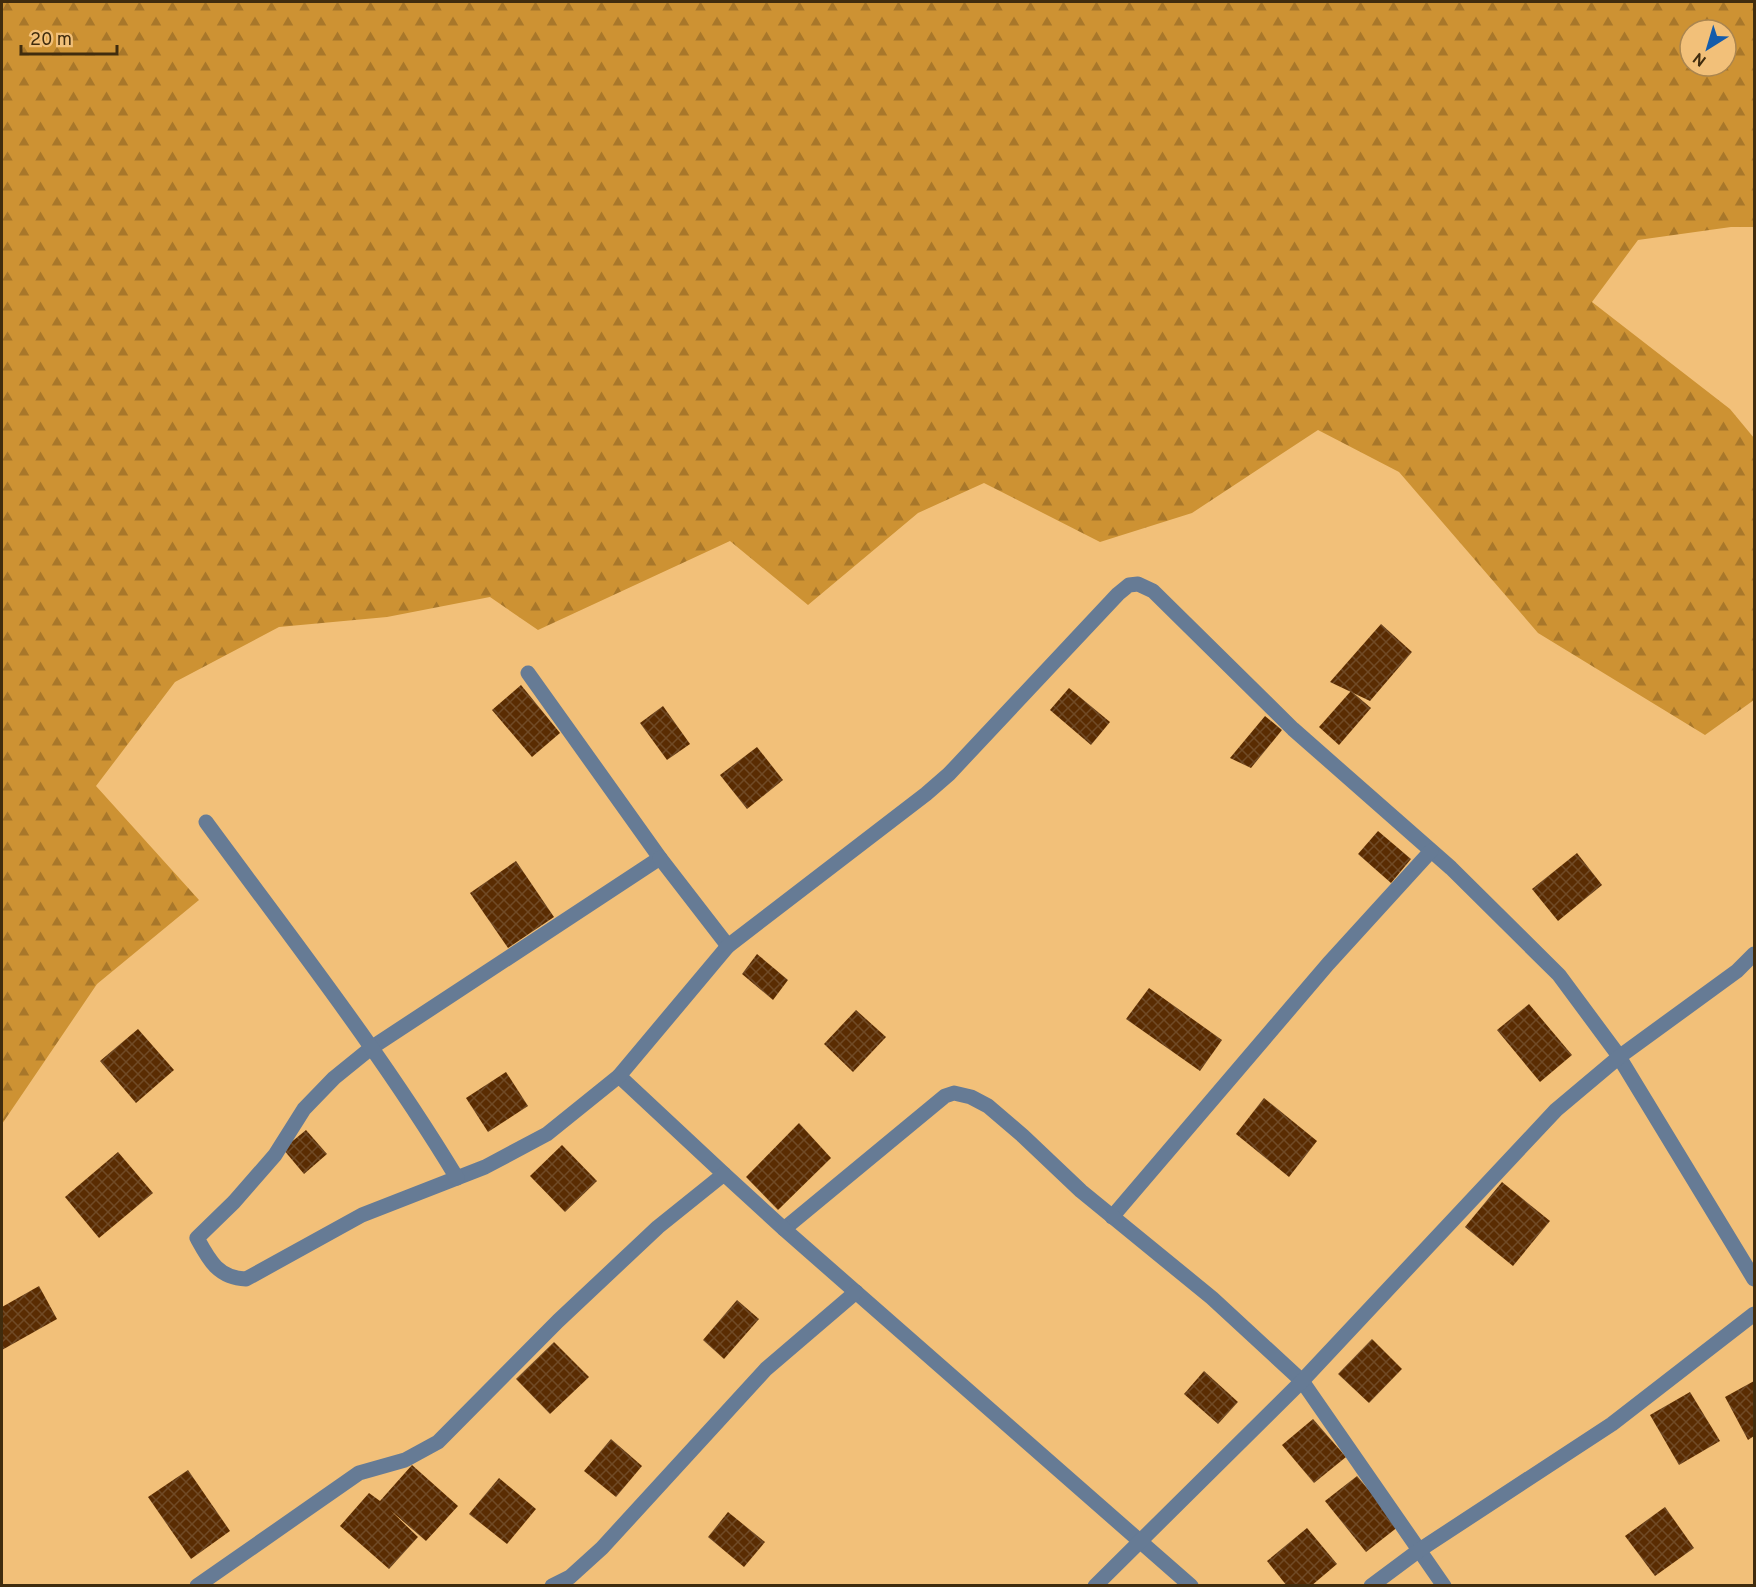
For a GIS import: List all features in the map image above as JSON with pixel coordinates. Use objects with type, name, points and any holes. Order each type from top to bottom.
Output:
[{"type":"street","points":[[660,858],[371,1048],[334,1078],[304,1109],[275,1155],[234,1202],[197,1238],[212,1266],[231,1279],[246,1279],[362,1215],[485,1167],[547,1134],[619,1076],[728,945],[905,813],[949,774],[1118,594],[1129,585],[1144,585],[1153,591],[1293,729],[1431,851],[1558,975],[1619,1057],[1755,1279]]},
{"type":"street","points":[[528,673],[660,858],[728,945]]},
{"type":"street","points":[[206,822],[371,1048],[457,1178]]},
{"type":"street","points":[[1112,1217],[1328,964],[1431,851]]},
{"type":"street","points":[[1095,1586],[1302,1381],[1557,1110],[1619,1057],[1737,970],[1755,954]]},
{"type":"street","points":[[619,1076],[784,1229],[1191,1586]]},
{"type":"street","points":[[784,1229],[945,1096],[954,1093],[971,1096],[988,1106],[1112,1217],[1212,1298],[1302,1381],[1444,1586]]},
{"type":"street","points":[[197,1586],[359,1473],[405,1460],[438,1442],[574,1305],[658,1227],[724,1174]]},
{"type":"street","points":[[552,1586],[570,1577],[602,1548],[766,1369],[856,1292]]},
{"type":"street","points":[[1371,1586],[1419,1551],[1612,1424],[1755,1314]]},
{"type":"green space","points":[[2,2],[1754,2],[1754,227],[1731,227],[1638,240],[1592,302],[1730,409],[1754,438],[1754,700],[1705,735],[1538,633],[1399,472],[1318,430],[1192,513],[1100,542],[984,483],[918,513],[808,605],[730,541],[538,630],[490,597],[387,617],[279,627],[175,682],[96,786],[199,900],[97,984],[2,1124]]},
{"type":"building","points":[[1381,624],[1412,652],[1370,701],[1330,682]]},
{"type":"building","points":[[521,685],[560,733],[532,757],[492,710]]},
{"type":"building","points":[[1069,688],[1110,722],[1091,745],[1050,710]]},
{"type":"building","points":[[1351,691],[1371,708],[1339,745],[1319,727]]},
{"type":"building","points":[[663,706],[690,744],[667,760],[640,723]]},
{"type":"building","points":[[1265,716],[1282,730],[1251,768],[1230,758]]},
{"type":"building","points":[[757,747],[783,780],[747,809],[720,775]]},
{"type":"building","points":[[1378,831],[1411,859],[1391,883],[1358,854]]},
{"type":"building","points":[[1577,853],[1602,885],[1558,921],[1532,889]]},
{"type":"building","points":[[516,861],[554,917],[508,948],[470,893]]},
{"type":"building","points":[[757,954],[788,980],[773,1000],[742,974]]},
{"type":"building","points":[[1149,988],[1222,1040],[1200,1071],[1126,1019]]},
{"type":"building","points":[[1529,1004],[1572,1055],[1540,1082],[1497,1030]]},
{"type":"building","points":[[856,1010],[886,1037],[853,1072],[824,1044]]},
{"type":"building","points":[[138,1029],[174,1070],[136,1103],[100,1061]]},
{"type":"building","points":[[506,1072],[528,1106],[488,1132],[466,1098]]},
{"type":"building","points":[[1264,1098],[1317,1141],[1289,1177],[1236,1134]]},
{"type":"building","points":[[799,1123],[831,1158],[778,1210],[746,1177]]},
{"type":"building","points":[[306,1130],[327,1154],[304,1174],[283,1149]]},
{"type":"building","points":[[562,1145],[597,1181],[565,1212],[530,1176]]},
{"type":"building","points":[[118,1152],[153,1193],[99,1238],[65,1197]]},
{"type":"building","points":[[1502,1182],[1550,1221],[1513,1266],[1465,1227]]},
{"type":"building","points":[[39,1286],[57,1319],[2,1350],[2,1307]]},
{"type":"building","points":[[737,1300],[759,1319],[724,1359],[703,1340]]},
{"type":"building","points":[[1372,1339],[1402,1369],[1369,1403],[1338,1374]]},
{"type":"building","points":[[554,1342],[589,1377],[550,1414],[516,1379]]},
{"type":"building","points":[[1204,1371],[1238,1402],[1218,1424],[1184,1394]]},
{"type":"building","points":[[1754,1381],[1754,1436],[1748,1440],[1725,1397]]},
{"type":"building","points":[[1690,1392],[1720,1441],[1679,1465],[1650,1415]]},
{"type":"building","points":[[1313,1419],[1346,1457],[1314,1483],[1282,1445]]},
{"type":"building","points":[[611,1439],[642,1466],[616,1497],[584,1471]]},
{"type":"building","points":[[412,1465],[458,1506],[426,1541],[390,1510],[418,1537],[389,1569],[340,1526],[369,1493],[380,1501]]},
{"type":"building","points":[[188,1470],[230,1531],[191,1559],[148,1497]]},
{"type":"building","points":[[1357,1476],[1399,1526],[1366,1552],[1325,1501]]},
{"type":"building","points":[[499,1478],[536,1509],[507,1544],[469,1514]]},
{"type":"building","points":[[1665,1507],[1694,1548],[1655,1576],[1625,1536]]},
{"type":"building","points":[[728,1512],[765,1542],[744,1567],[708,1537]]},
{"type":"building","points":[[1307,1528],[1337,1564],[1311,1586],[1287,1586],[1267,1561]]}]
